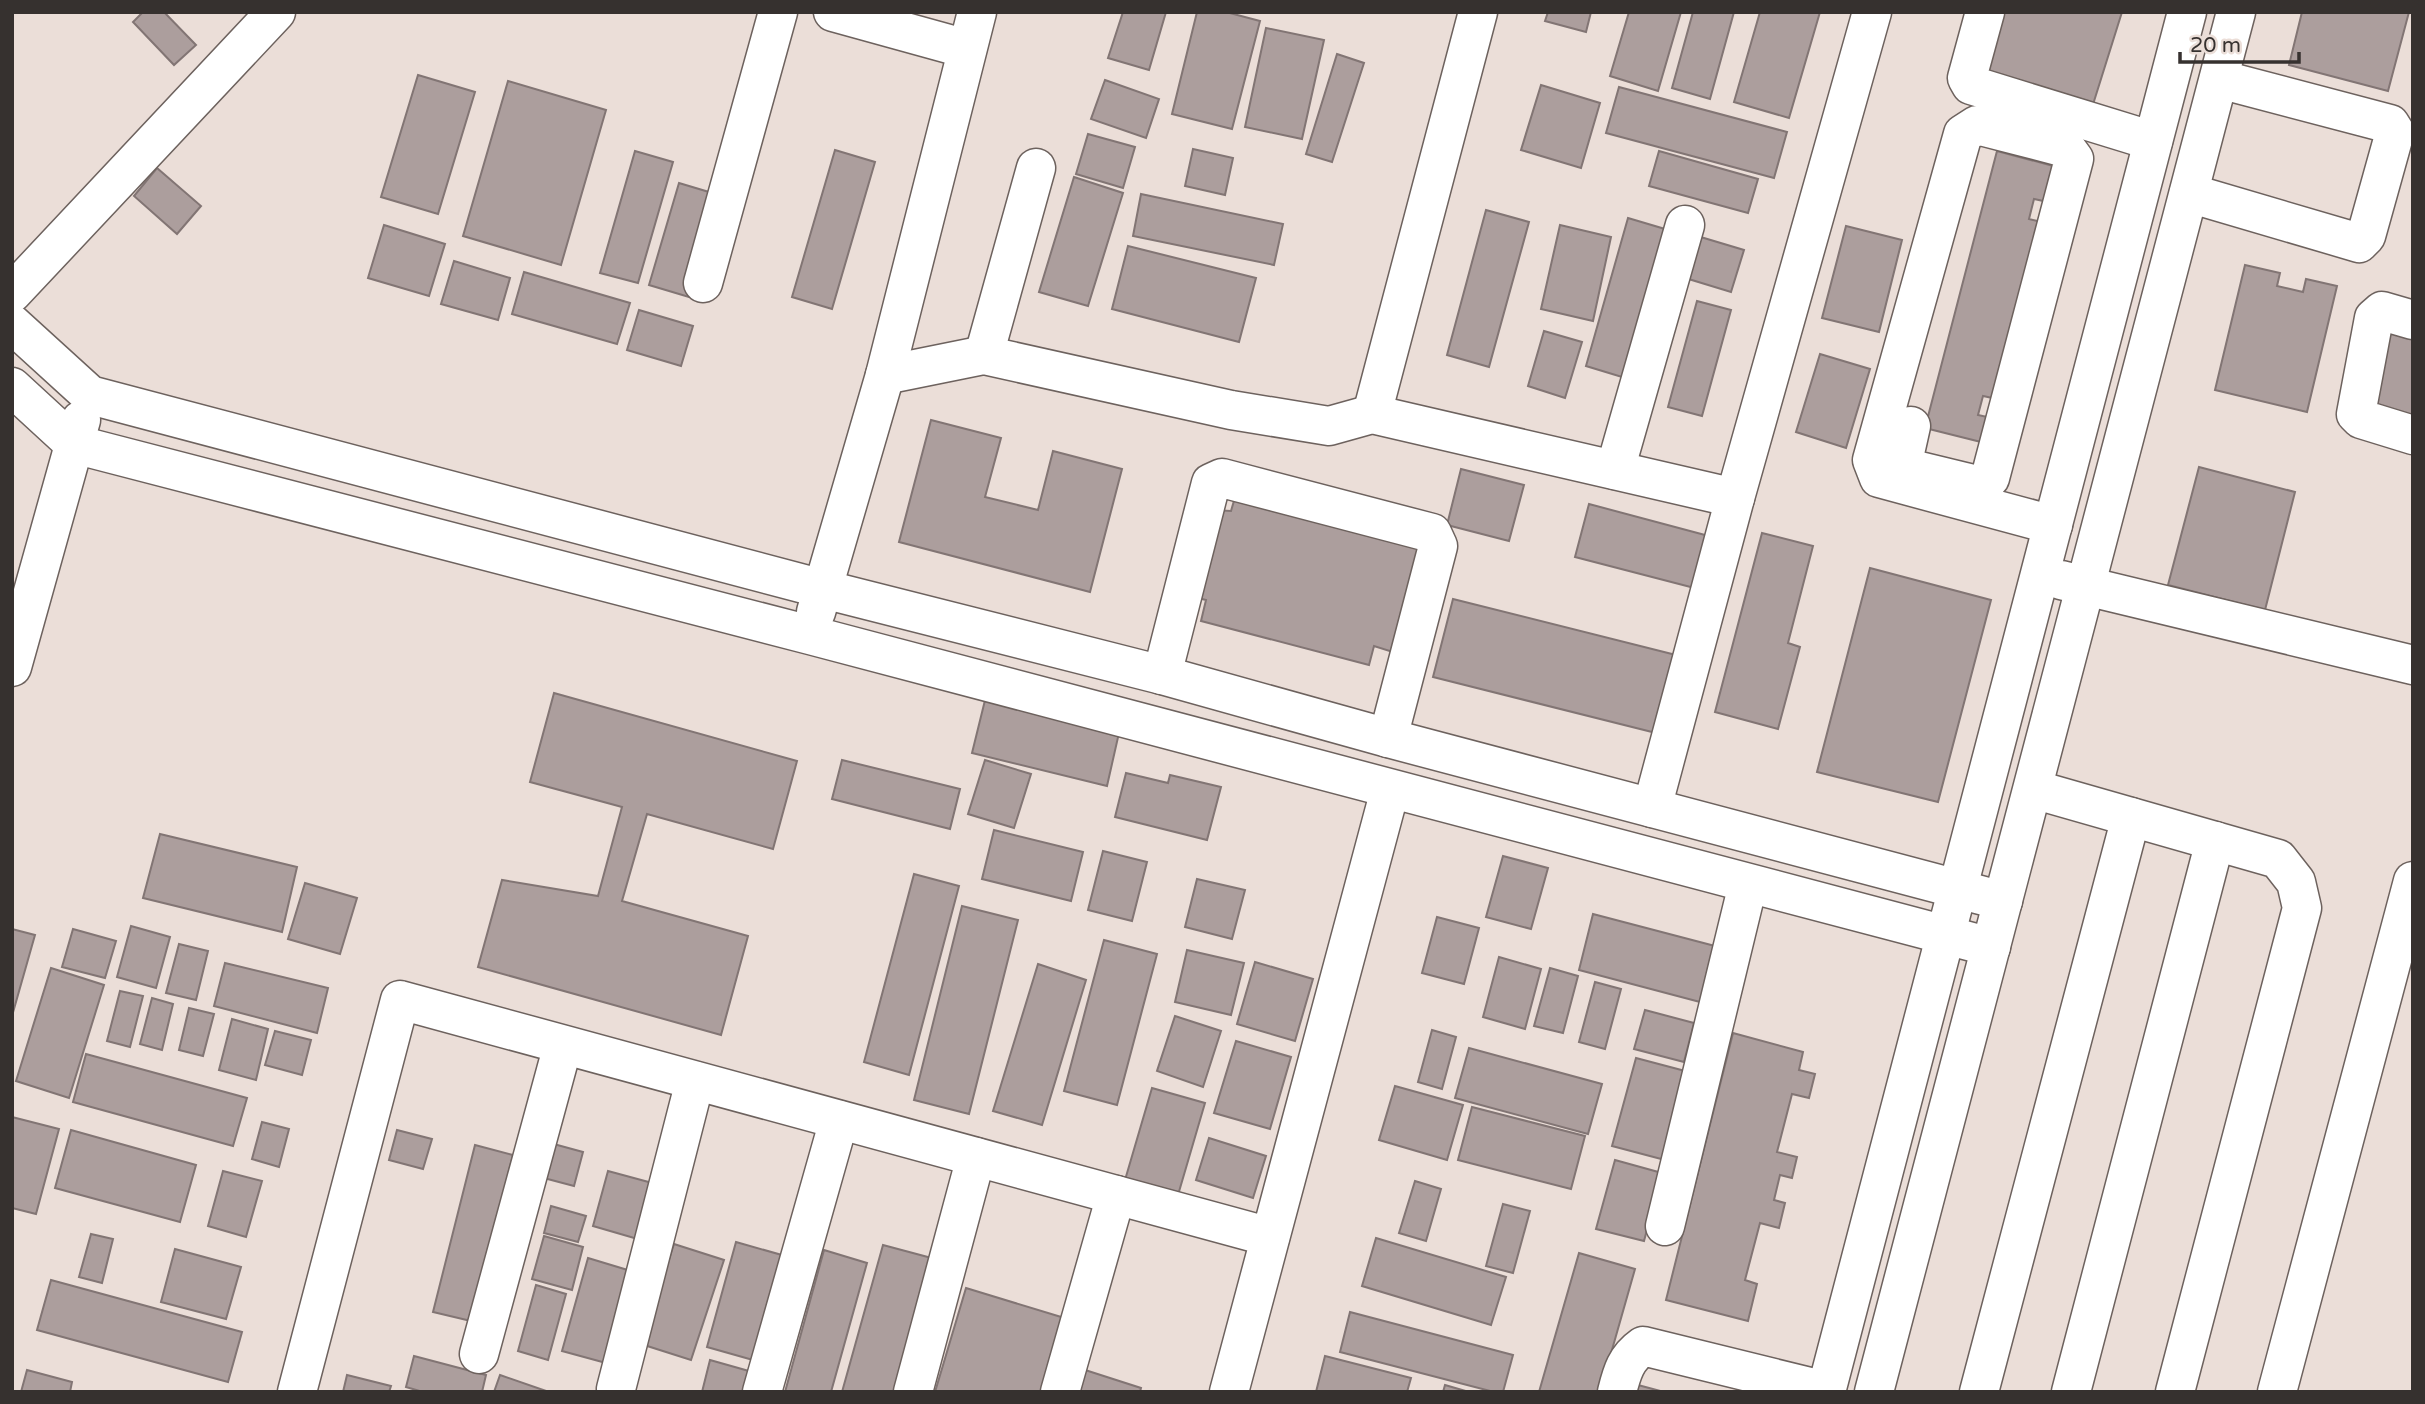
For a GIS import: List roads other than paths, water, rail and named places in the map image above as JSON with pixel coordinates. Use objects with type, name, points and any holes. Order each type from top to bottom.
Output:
[{"type":"street","points":[[12,293],[276,12]]},
{"type":"street","points":[[703,283],[778,12]]},
{"type":"street","points":[[833,12],[967,49]]},
{"type":"street","points":[[810,635],[886,375],[977,12]]},
{"type":"street","points":[[1372,414],[1478,12]]},
{"type":"street","points":[[1653,808],[1735,498],[1872,12]]},
{"type":"street","points":[[1985,12],[1967,78],[1971,85],[2153,141]]},
{"type":"street","points":[[1617,1392],[1622,1369],[1632,1354],[1643,1346],[1826,1391],[2187,12]]},
{"type":"street","points":[[1874,1392],[2236,12]]},
{"type":"street","points":[[2189,193],[2359,243],[2366,236],[2395,132],[2390,124],[2219,79]]},
{"type":"street","points":[[1912,426],[1903,462],[1911,469],[1981,486],[1990,478],[2074,159],[2066,148],[1977,125],[1963,134],[1872,460],[1879,478],[2053,525]]},
{"type":"street","points":[[984,355],[1036,169]]},
{"type":"street","points":[[1615,470],[1685,225]]},
{"type":"street","points":[[2413,320],[2382,310],[2374,317],[2356,414],[2361,419],[2413,435]]},
{"type":"street","points":[[12,324],[90,395],[823,589],[1162,675],[1388,738],[2003,901]]},
{"type":"street","points":[[886,375],[984,355],[1231,410],[1329,426],[1372,414],[1735,498]]},
{"type":"street","points":[[12,387],[74,444],[1991,947]]},
{"type":"street","points":[[12,667],[20,611],[90,395]]},
{"type":"street","points":[[1162,675],[1211,483],[1222,478],[1432,533],[1438,546],[1388,738]]},
{"type":"street","points":[[2039,575],[2413,665]]},
{"type":"street","points":[[2033,789],[2278,859],[2296,882],[2302,908],[2175,1392]]},
{"type":"street","points":[[1229,1392],[1390,790]]},
{"type":"street","points":[[1979,1392],[2131,817]]},
{"type":"street","points":[[2071,1392],[2215,841]]},
{"type":"street","points":[[2277,1392],[2413,881]]},
{"type":"street","points":[[1665,1226],[1748,884]]},
{"type":"street","points":[[297,1392],[400,1000],[1270,1237]]},
{"type":"street","points":[[480,1354],[563,1045]]},
{"type":"street","points":[[616,1389],[695,1081]]},
{"type":"street","points":[[762,1392],[839,1120]]},
{"type":"street","points":[[913,1392],[976,1157]]},
{"type":"street","points":[[1060,1392],[1116,1195]]}]
